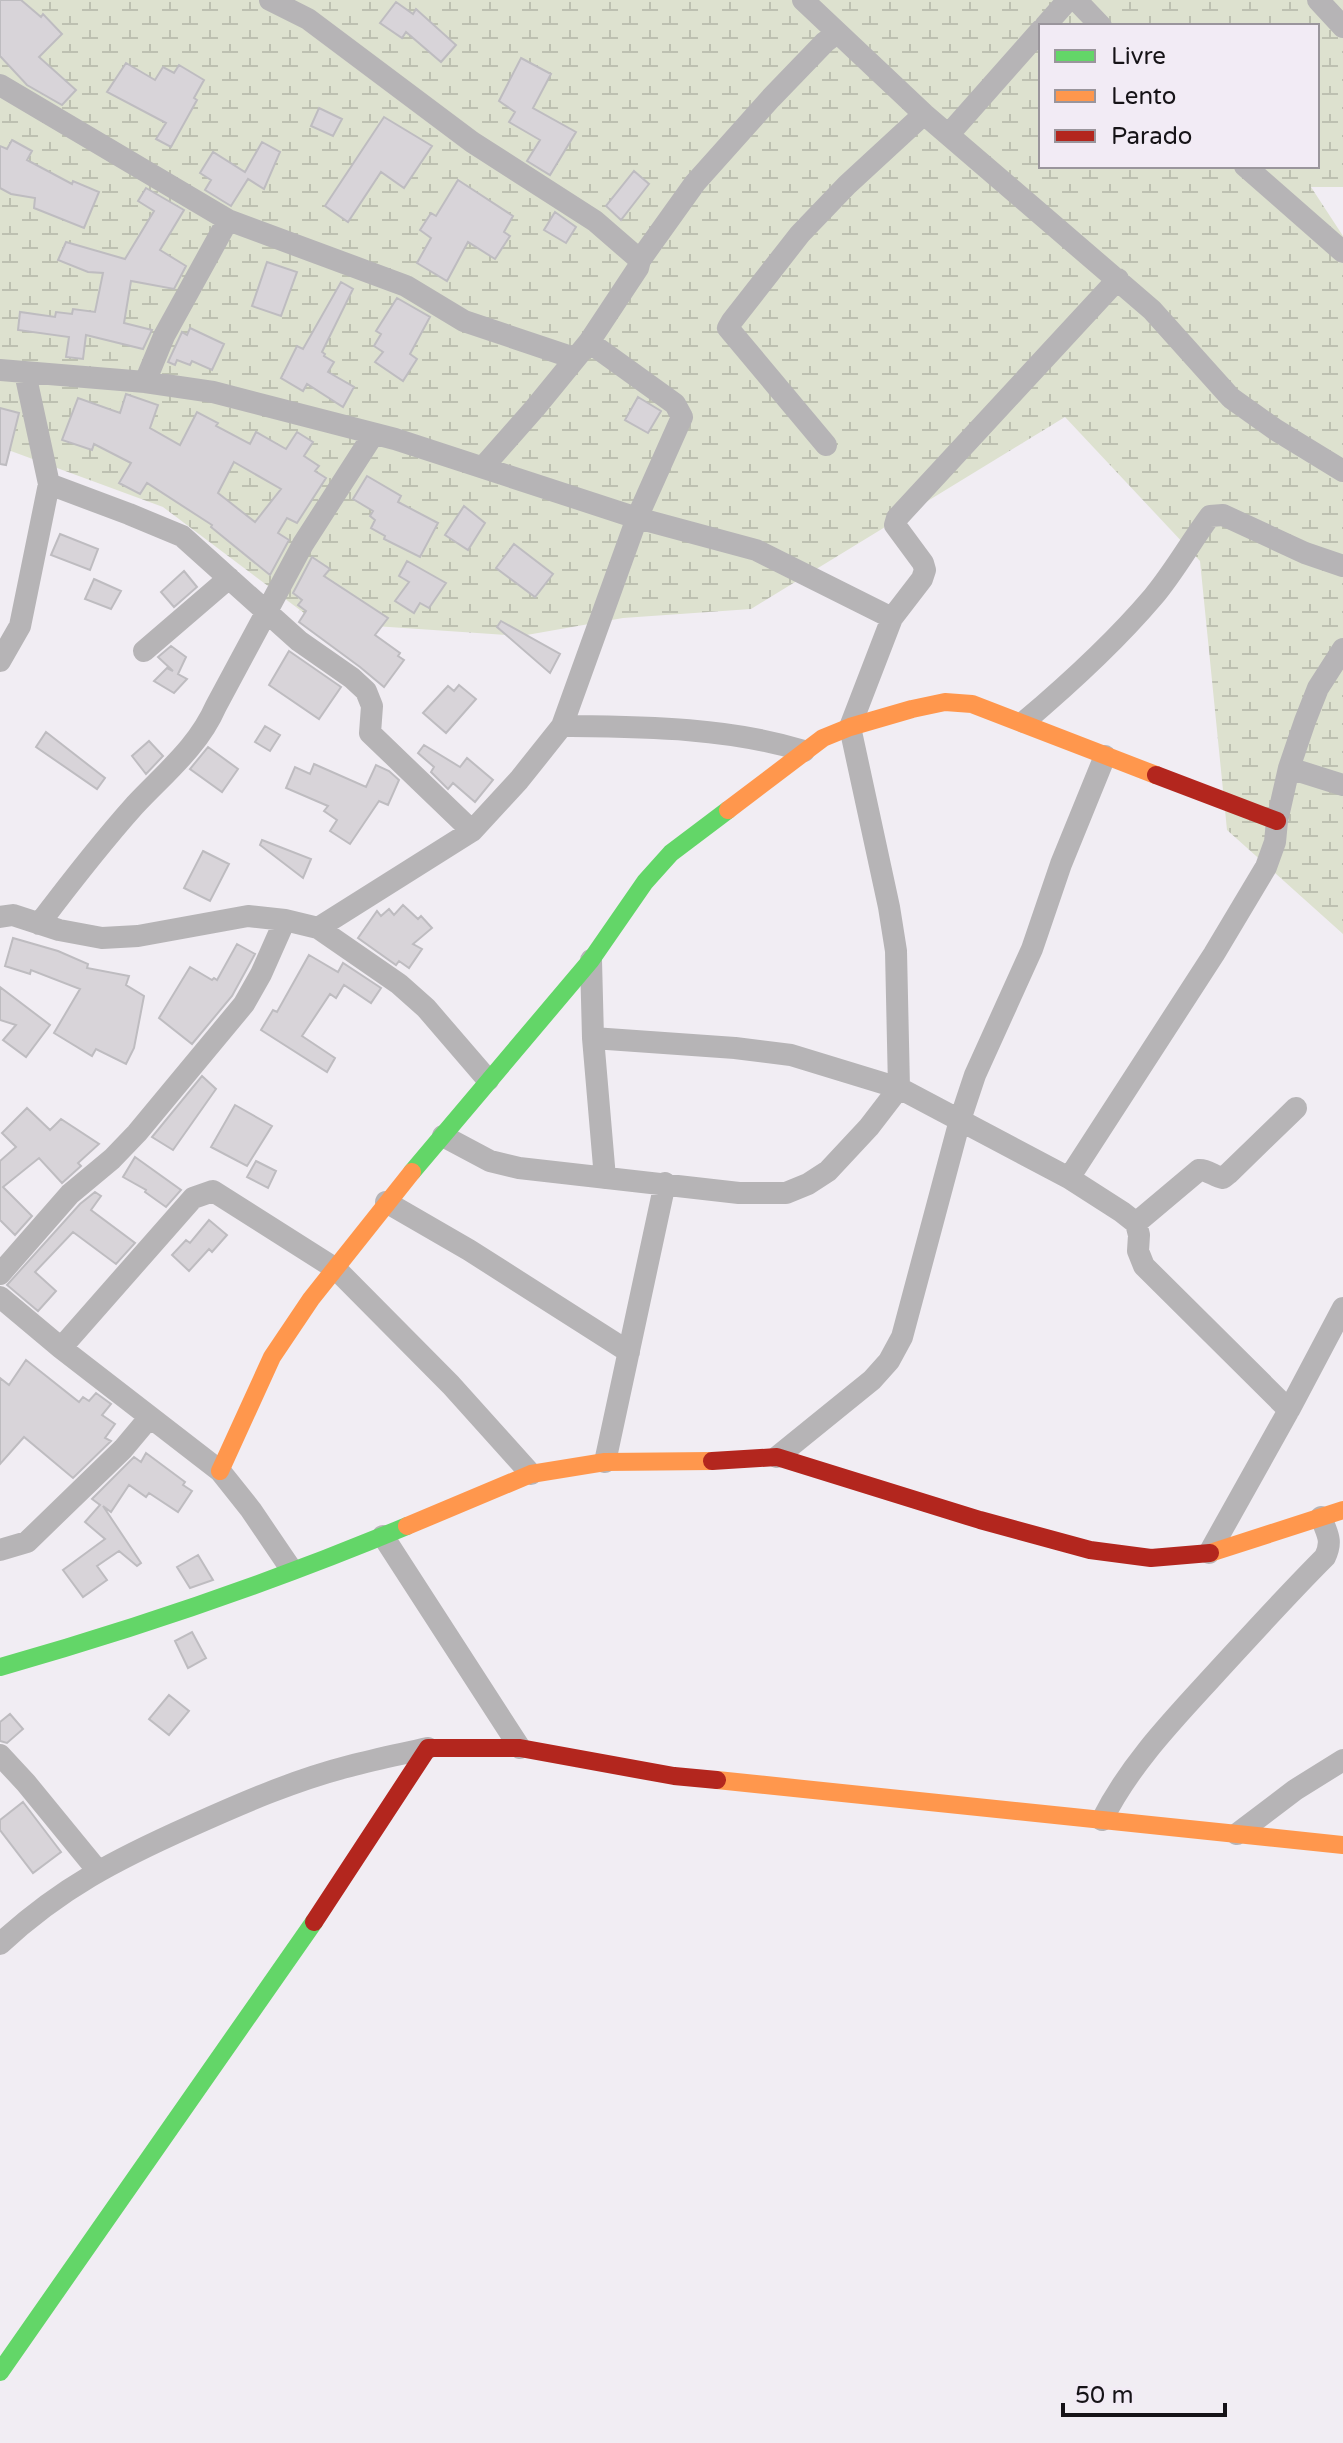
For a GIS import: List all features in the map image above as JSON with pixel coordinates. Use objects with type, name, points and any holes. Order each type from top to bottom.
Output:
[{"type":"street","points":[[270,0],[308,19],[472,142],[595,221],[640,260]]},
{"type":"street","points":[[803,0],[924,114],[1152,310],[1231,398],[1306,450],[1343,471]]},
{"type":"street","points":[[1047,24],[1068,0]]},
{"type":"street","points":[[1076,0],[1099,24]]},
{"type":"street","points":[[1318,0],[1343,27]]},
{"type":"street","points":[[483,467],[581,350],[695,183],[771,98],[837,33]]},
{"type":"street","points":[[949,134],[1039,33]]},
{"type":"street","points":[[0,85],[228,220],[406,286],[464,321],[581,350],[675,404],[682,417],[637,518],[562,726],[519,780],[472,831],[318,928]]},
{"type":"street","points":[[826,445],[728,328],[800,234],[847,185],[924,114]]},
{"type":"street","points":[[1247,168],[1343,252]]},
{"type":"street","points":[[145,382],[164,336],[228,220]]},
{"type":"street","points":[[443,1136],[490,1161],[519,1168],[739,1193],[786,1193],[828,1171],[869,1127],[899,1088],[896,951],[850,727],[892,618],[922,579],[925,570],[895,525],[897,518],[1118,279]]},
{"type":"street","points":[[0,370],[145,382],[213,392],[395,439],[637,518],[756,550],[892,618]]},
{"type":"street","points":[[0,661],[20,626],[49,484],[25,373]]},
{"type":"street","points":[[39,924],[89,858],[136,804],[187,753],[207,727],[303,544],[373,435]]},
{"type":"street","points":[[49,484],[182,536],[299,641],[366,691],[372,706],[370,733],[472,831]]},
{"type":"street","points":[[1024,722],[1075,679],[1119,635],[1155,594],[1210,516],[1223,515],[1305,553],[1343,566]]},
{"type":"street","points":[[144,651],[229,578]]},
{"type":"street","points":[[1069,1178],[1214,954],[1266,867],[1275,842],[1289,768],[1318,688],[1343,649]]},
{"type":"street","points":[[220,1471],[272,1357],[311,1299],[386,1202],[591,960],[630,902],[671,853],[823,738],[850,727],[945,702],[972,704],[1277,821]]},
{"type":"street","points":[[562,726],[660,727],[775,742],[804,751]]},
{"type":"street","points":[[777,1457],[872,1380],[889,1361],[902,1337],[975,1075],[1032,949],[1061,864],[1105,756]]},
{"type":"street","points":[[1289,768],[1343,785]]},
{"type":"street","points":[[0,917],[13,915],[59,930],[102,938],[138,936],[248,916],[318,928],[399,984],[426,1008],[488,1080]]},
{"type":"street","points":[[0,1274],[70,1194],[137,1133],[244,1004],[285,920]]},
{"type":"street","points":[[591,960],[593,1038],[605,1178]]},
{"type":"street","points":[[593,1038],[791,1055],[899,1088],[1069,1178],[1136,1223],[1138,1251],[1144,1266],[1289,1410]]},
{"type":"street","points":[[1136,1223],[1199,1170],[1223,1178],[1296,1108]]},
{"type":"street","points":[[605,1462],[665,1183]]},
{"type":"street","points":[[61,1348],[193,1198],[213,1191],[336,1269],[451,1385],[531,1474]]},
{"type":"street","points":[[386,1202],[469,1250],[629,1352]]},
{"type":"street","points":[[0,1297],[149,1418],[220,1471],[291,1569]]},
{"type":"street","points":[[1209,1553],[1343,1308]]},
{"type":"street","points":[[3,1545],[27,1542],[123,1449],[149,1418]]},
{"type":"street","points":[[0,1667],[120,1633],[189,1609],[383,1536],[531,1474],[605,1462],[777,1457],[980,1520],[1090,1550],[1151,1558],[1209,1553],[1343,1510]]},
{"type":"street","points":[[1102,1820],[1125,1779],[1172,1720],[1325,1557],[1330,1546],[1321,1517]]},
{"type":"street","points":[[383,1536],[520,1748]]},
{"type":"street","points":[[0,2372],[306,1934],[428,1748]]},
{"type":"street","points":[[0,1944],[54,1898],[121,1857],[255,1798],[349,1766],[428,1748],[520,1748],[674,1776],[1343,1845]]},
{"type":"street","points":[[0,1755],[98,1871]]},
{"type":"street","points":[[1237,1834],[1295,1790],[1343,1760]]},
{"type":"green space","points":[[0,0],[1343,0],[1343,187],[1311,187],[1343,236],[1343,934],[1227,830],[1200,561],[1065,417],[751,609],[623,618],[521,636],[316,622],[163,507],[0,447]]},
{"type":"building","points":[[0,0],[21,0],[41,17],[43,14],[62,34],[39,57],[76,90],[62,105],[27,85],[0,56]]},
{"type":"building","points":[[396,2],[413,14],[416,9],[456,45],[441,62],[406,32],[402,38],[380,23]]},
{"type":"building","points":[[521,58],[551,74],[533,108],[576,132],[550,175],[527,161],[540,140],[509,122],[515,112],[499,101]]},
{"type":"building","points":[[126,63],[155,80],[163,67],[174,73],[179,65],[204,80],[194,98],[197,100],[171,147],[156,139],[166,123],[107,92]]},
{"type":"building","points":[[319,108],[342,119],[333,136],[311,126]]},
{"type":"building","points":[[384,117],[432,146],[404,188],[381,172],[348,222],[325,206]]},
{"type":"building","points":[[12,140],[32,151],[27,160],[72,184],[73,181],[99,192],[84,228],[34,208],[35,198],[11,194],[0,188],[0,146],[7,149]]},
{"type":"building","points":[[262,142],[280,152],[264,189],[248,179],[231,206],[205,190],[211,180],[200,173],[213,152],[245,172]]},
{"type":"building","points":[[634,171],[649,184],[621,220],[606,206]]},
{"type":"building","points":[[458,180],[513,216],[504,232],[510,236],[495,259],[468,242],[447,281],[417,263],[431,238],[420,230],[431,213],[436,216]]},
{"type":"building","points":[[146,188],[184,210],[160,250],[186,266],[174,289],[131,281],[124,323],[152,330],[143,349],[86,335],[83,359],[66,357],[69,337],[18,330],[20,312],[55,317],[56,312],[72,314],[73,309],[95,312],[103,273],[88,272],[58,260],[66,242],[125,259],[154,211],[138,201]]},
{"type":"building","points":[[555,212],[576,227],[566,243],[544,230]]},
{"type":"building","points":[[267,262],[297,272],[281,316],[252,306]]},
{"type":"building","points":[[341,282],[353,289],[322,352],[334,362],[328,372],[354,387],[343,407],[307,384],[303,391],[281,378],[297,346],[303,349]]},
{"type":"building","points":[[397,298],[430,317],[410,354],[417,359],[403,381],[375,362],[383,352],[374,346],[381,334],[376,331]]},
{"type":"building","points":[[190,328],[224,344],[212,370],[192,361],[190,365],[177,360],[175,365],[168,362],[182,332],[187,335]]},
{"type":"building","points":[[126,394],[158,405],[150,428],[180,445],[197,412],[250,444],[256,432],[286,449],[297,432],[313,442],[304,456],[319,466],[315,471],[326,478],[297,523],[287,518],[278,533],[289,540],[270,575],[212,525],[147,483],[140,494],[119,483],[131,463],[94,444],[92,450],[62,440],[78,398],[120,413]],"holes":[[[234,462],[281,489],[255,522],[218,493]]]},
{"type":"building","points":[[638,397],[661,411],[648,433],[625,420]]},
{"type":"building","points":[[0,408],[19,413],[6,465],[0,464]]},
{"type":"building","points":[[367,476],[401,496],[398,502],[438,523],[420,557],[384,539],[385,536],[371,528],[375,520],[370,516],[373,511],[353,499]]},
{"type":"building","points":[[464,506],[485,523],[468,550],[445,535]]},
{"type":"building","points":[[60,534],[98,549],[90,570],[51,555]]},
{"type":"building","points":[[514,544],[553,574],[535,597],[496,568]]},
{"type":"building","points":[[312,557],[330,569],[324,576],[388,618],[375,635],[400,653],[398,656],[404,660],[384,687],[299,622],[306,611],[298,605],[302,600],[293,593]]},
{"type":"building","points":[[407,561],[446,583],[429,608],[420,603],[414,613],[395,601],[409,582],[399,576]]},
{"type":"building","points":[[184,571],[197,587],[174,607],[161,592]]},
{"type":"building","points":[[94,579],[121,591],[111,609],[85,599]]},
{"type":"building","points":[[501,621],[560,654],[550,673],[497,627]]},
{"type":"building","points":[[171,646],[186,657],[178,674],[187,679],[174,693],[154,681],[167,668],[173,671],[158,657]]},
{"type":"building","points":[[289,651],[341,687],[319,719],[269,685]]},
{"type":"building","points":[[459,685],[476,699],[446,733],[423,713],[448,686],[454,691]]},
{"type":"building","points":[[265,726],[280,735],[270,751],[255,742]]},
{"type":"building","points":[[46,732],[105,778],[97,789],[36,747]]},
{"type":"building","points":[[149,741],[163,756],[146,774],[132,756]]},
{"type":"building","points":[[424,745],[460,767],[467,758],[493,780],[475,802],[453,783],[448,789],[431,772],[434,767],[418,753]]},
{"type":"building","points":[[208,747],[238,769],[222,792],[190,769]]},
{"type":"building","points":[[314,764],[366,787],[376,765],[399,780],[388,805],[379,801],[350,844],[330,831],[337,820],[324,811],[328,806],[286,788],[295,767],[310,774]]},
{"type":"building","points":[[262,840],[311,859],[303,878],[260,845]]},
{"type":"building","points":[[203,851],[229,864],[210,901],[184,888]]},
{"type":"building","points":[[403,905],[418,919],[421,916],[432,928],[413,944],[422,949],[409,968],[399,961],[396,965],[358,938],[377,911],[381,916],[389,909],[394,915]]},
{"type":"building","points":[[13,938],[58,951],[88,964],[87,968],[129,976],[126,985],[144,996],[134,1048],[126,1064],[96,1049],[92,1056],[54,1033],[80,989],[31,970],[30,974],[5,966]]},
{"type":"building","points":[[237,944],[255,954],[232,996],[192,1044],[159,1018],[190,967],[217,980]]},
{"type":"building","points":[[309,955],[338,972],[343,963],[381,988],[371,1003],[344,985],[336,998],[330,994],[302,1036],[335,1058],[327,1072],[261,1030],[273,1010],[277,1012]]},
{"type":"building","points":[[0,987],[50,1025],[26,1057],[3,1040],[16,1025],[0,1020]]},
{"type":"building","points":[[202,1076],[216,1089],[173,1150],[152,1137]]},
{"type":"building","points":[[235,1105],[272,1126],[247,1166],[211,1147]]},
{"type":"building","points":[[27,1108],[50,1130],[61,1119],[99,1144],[62,1183],[39,1158],[3,1187],[32,1216],[15,1235],[0,1220],[0,1161],[16,1147],[2,1133]]},
{"type":"building","points":[[135,1157],[181,1190],[166,1207],[146,1190],[123,1177]]},
{"type":"building","points":[[256,1161],[276,1171],[268,1188],[247,1177]]},
{"type":"building","points":[[95,1192],[101,1196],[91,1210],[135,1243],[116,1264],[73,1232],[35,1272],[56,1291],[38,1311],[7,1285],[80,1204]]},
{"type":"building","points":[[209,1220],[227,1235],[189,1271],[172,1255],[186,1240],[190,1243]]},
{"type":"building","points":[[26,1360],[79,1402],[83,1397],[89,1401],[96,1393],[111,1404],[102,1415],[115,1424],[105,1438],[111,1441],[73,1478],[24,1437],[0,1464],[0,1378],[9,1385]]},
{"type":"building","points":[[146,1453],[185,1482],[183,1485],[192,1491],[178,1512],[149,1493],[146,1497],[129,1485],[111,1512],[103,1506],[141,1563],[137,1566],[119,1551],[97,1566],[107,1580],[83,1597],[63,1570],[105,1539],[85,1522],[100,1505],[92,1499],[134,1457],[141,1462]]},
{"type":"building","points":[[198,1555],[213,1580],[190,1588],[177,1567]]},
{"type":"building","points":[[192,1632],[206,1658],[188,1668],[175,1641]]},
{"type":"building","points":[[169,1695],[189,1711],[169,1735],[149,1719]]},
{"type":"building","points":[[10,1714],[23,1729],[7,1743],[0,1741],[0,1722]]},
{"type":"building","points":[[23,1802],[61,1852],[33,1873],[0,1830],[0,1820]]},
{"type":"traffic: fast","points":[[412,1172],[591,960],[645,882],[671,853],[728,810]]},
{"type":"traffic: fast","points":[[0,1667],[206,1602],[407,1526]]},
{"type":"traffic: fast","points":[[0,2372],[314,1922]]},
{"type":"traffic: slow","points":[[728,810],[823,738],[850,727],[945,702],[972,704],[1156,775]]},
{"type":"traffic: slow","points":[[220,1471],[272,1357],[311,1299],[412,1172]]},
{"type":"traffic: slow","points":[[407,1526],[531,1474],[605,1462],[712,1461]]},
{"type":"traffic: slow","points":[[1210,1553],[1343,1510]]},
{"type":"traffic: slow","points":[[717,1780],[1343,1845]]},
{"type":"traffic: jam","points":[[1156,775],[1277,821]]},
{"type":"traffic: jam","points":[[712,1461],[777,1457],[980,1520],[1090,1550],[1151,1558],[1210,1553]]},
{"type":"traffic: jam","points":[[314,1922],[428,1748],[520,1748],[674,1776],[717,1780]]}]
